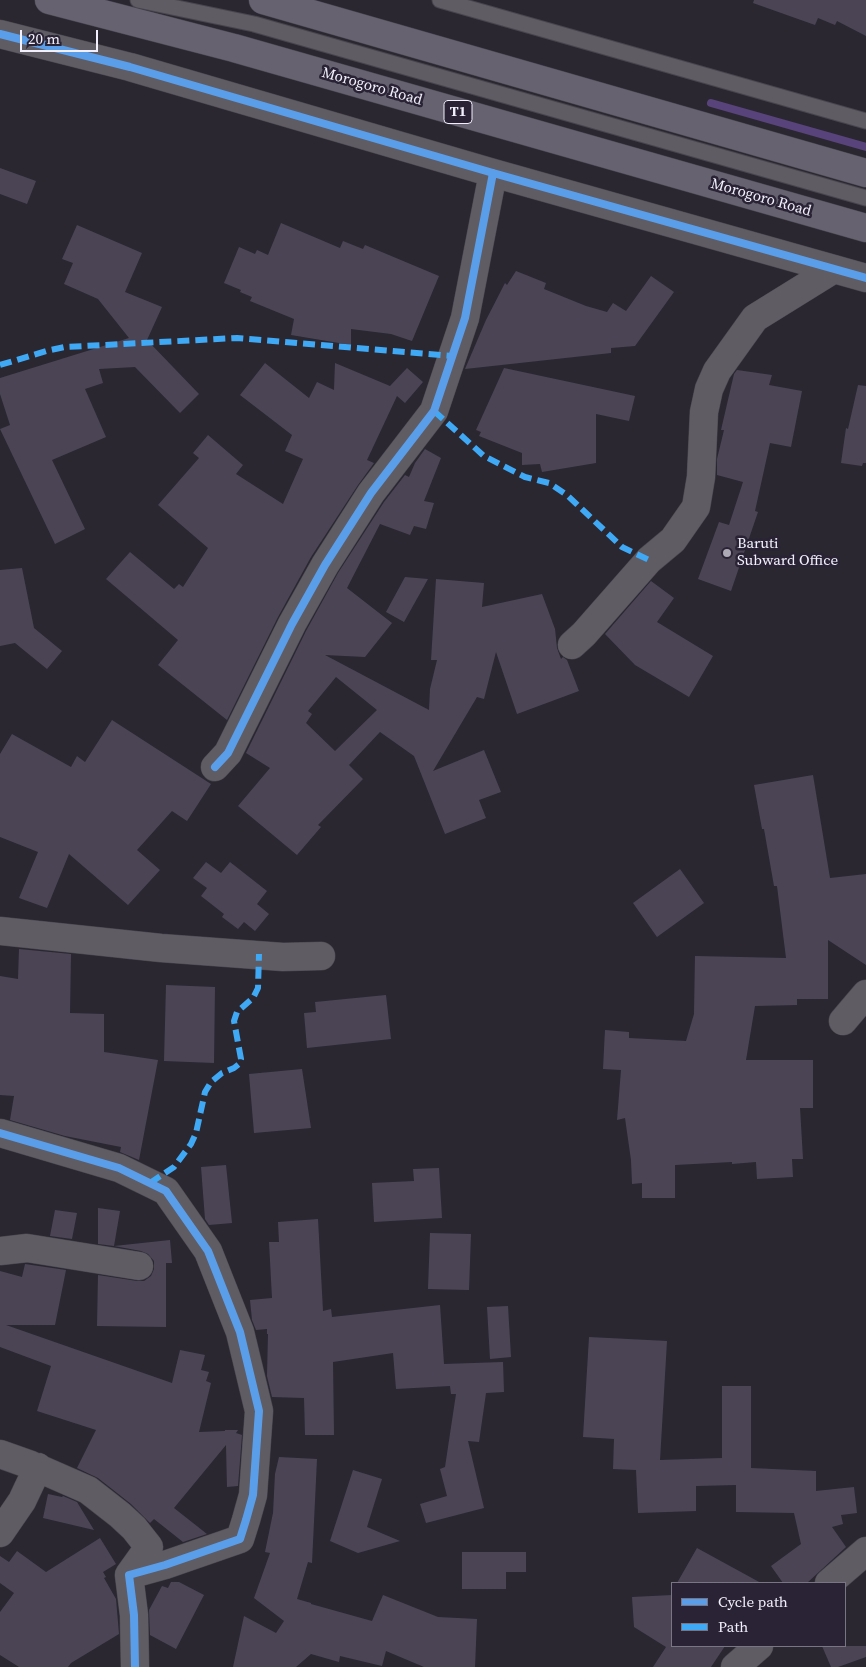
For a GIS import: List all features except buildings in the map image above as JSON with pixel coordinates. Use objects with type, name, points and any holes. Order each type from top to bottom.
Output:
[{"type":"highway","name":"Morogoro Road","points":[[49,0],[234,48],[866,228]]},
{"type":"highway","name":"Morogoro Road","points":[[258,12],[866,173]]},
{"type":"street","points":[[0,34],[130,67],[493,173],[866,278]]},
{"type":"street","points":[[215,767],[228,753],[292,624],[325,565],[371,493],[434,411],[465,318],[493,173]]},
{"type":"street","points":[[572,644],[584,634],[649,560],[674,540],[696,507],[704,412],[708,389],[717,371],[755,318],[834,269]]},
{"type":"street","points":[[0,931],[161,948],[284,957],[321,956]]},
{"type":"street","points":[[843,1021],[866,994]]},
{"type":"street","points":[[0,1133],[119,1168],[166,1191],[208,1250],[240,1332],[259,1411],[253,1495],[240,1539],[165,1565],[129,1575]]},
{"type":"street","points":[[0,1252],[27,1248],[139,1266]]},
{"type":"street","points":[[0,1454],[38,1467],[88,1490],[134,1528],[149,1547],[129,1575],[134,1615],[135,1667]]},
{"type":"street","points":[[0,1533],[22,1501],[38,1467]]},
{"type":"street","points":[[830,1582],[866,1551]]},
{"type":"street","points":[[735,1667],[758,1647]]},
{"type":"lane","name":"Morogoro Road","points":[[138,0],[258,12]]},
{"type":"lane","name":"Morogoro Road","points":[[189,0],[258,12],[866,198]]},
{"type":"lane","points":[[440,0],[866,121]]},
{"type":"waterway","points":[[711,103],[866,147]]},
{"type":"marked path","points":[[0,365],[65,347],[237,338],[452,356]]},
{"type":"marked path","points":[[434,411],[484,456],[525,477],[549,483],[567,495],[622,547],[649,560]]},
{"type":"marked path","points":[[150,1183],[174,1167],[191,1144],[196,1133],[205,1092],[211,1082],[222,1073],[239,1064],[241,1059],[234,1021],[237,1012],[253,998],[258,988],[259,954]]},
{"type":"cycle path","points":[[0,34],[130,67],[493,173],[866,278]]},
{"type":"cycle path","points":[[215,767],[228,753],[292,624],[325,565],[371,493],[434,411],[465,318],[493,173]]},
{"type":"cycle path","points":[[0,1133],[119,1168],[166,1191],[208,1251],[240,1332],[259,1411],[253,1495],[246,1520],[240,1539],[165,1565],[129,1575],[134,1615],[135,1667]]},
{"type":"place","name":"Baruti Subward Office","points":[[727,553]]}]
